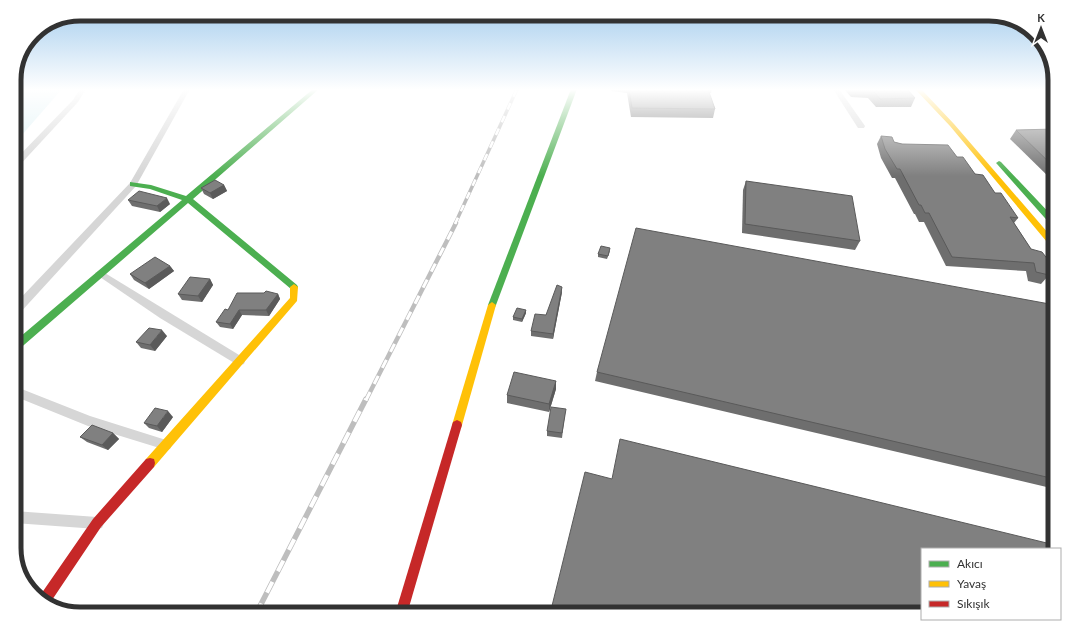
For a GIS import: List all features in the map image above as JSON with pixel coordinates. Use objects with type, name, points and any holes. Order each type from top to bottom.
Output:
[{"type":"main road","points":[[21,342],[281,118]]},
{"type":"main road","points":[[403,607],[493,302],[563,118]]},
{"type":"main road","points":[[946,118],[1048,238]]},
{"type":"main road","points":[[958,118],[970,132]]},
{"type":"main road","points":[[991,155],[1048,216]]},
{"type":"main road","points":[[47,597],[97,523],[294,299],[294,285],[188,199],[150,187],[133,184]]},
{"type":"street","points":[[21,159],[59,118]]},
{"type":"street","points":[[21,304],[133,184],[170,118]]},
{"type":"street","points":[[856,118],[861,126]]},
{"type":"street","points":[[100,273],[164,316],[240,361]]},
{"type":"street","points":[[21,393],[88,421],[166,445]]},
{"type":"street","points":[[21,518],[97,523]]},
{"type":"shaded area","points":[[21,118],[36,118],[21,136]]},
{"type":"building","points":[[1048,129],[1048,161],[1016,130]]},
{"type":"building","points":[[881,136],[892,137],[894,142],[902,144],[948,145],[957,157],[963,157],[975,174],[983,175],[995,193],[1001,193],[1018,218],[1010,217],[1031,249],[1042,252],[1048,260],[1048,275],[1036,272],[1034,263],[952,257],[929,213],[925,213],[921,205],[919,205],[900,169],[897,169],[885,149]]},
{"type":"building","points":[[215,180],[224,185],[210,193],[201,188]]},
{"type":"building","points":[[746,181],[852,196],[860,241],[745,224]]},
{"type":"building","points":[[139,191],[167,198],[157,206],[128,200]]},
{"type":"building","points":[[636,228],[1048,304],[1048,477],[597,372]]},
{"type":"building","points":[[601,246],[610,248],[608,256],[598,254]]},
{"type":"building","points":[[155,257],[170,266],[145,283],[130,274]]},
{"type":"building","points":[[190,277],[210,279],[198,296],[178,294]]},
{"type":"building","points":[[557,285],[562,287],[553,334],[531,331],[535,314],[546,315]]},
{"type":"building","points":[[266,291],[278,294],[266,310],[239,310],[230,324],[216,322],[225,309],[228,310],[237,293],[264,293]]},
{"type":"building","points":[[517,308],[526,310],[522,319],[513,317]]},
{"type":"building","points":[[149,328],[162,330],[150,345],[136,342]]},
{"type":"building","points":[[514,372],[556,381],[549,404],[507,395]]},
{"type":"building","points":[[551,407],[566,409],[562,433],[547,431]]},
{"type":"building","points":[[155,408],[168,411],[157,426],[144,423]]},
{"type":"building","points":[[92,425],[113,433],[102,445],[80,437]]},
{"type":"building","points":[[620,439],[1048,543],[1048,548],[921,548],[921,607],[552,607],[585,472],[612,479]]},
{"type":"railway","points":[[455,224],[504,118]]},
{"type":"railway","points":[[366,400],[456,223]]},
{"type":"railway","points":[[260,607],[366,399]]},
{"type":"traffic: fast","points":[[21,342],[282,118]]},
{"type":"traffic: fast","points":[[492,305],[563,118]]},
{"type":"traffic: fast","points":[[999,163],[1048,216]]},
{"type":"traffic: fast","points":[[133,184],[151,187],[188,199],[294,287]]},
{"type":"traffic: slow","points":[[946,118],[1048,238]]},
{"type":"traffic: slow","points":[[150,463],[294,299],[294,287]]},
{"type":"traffic: slow","points":[[457,425],[492,305]]},
{"type":"traffic: jam","points":[[403,607],[457,425]]},
{"type":"traffic: jam","points":[[47,597],[97,523],[150,463]]}]
